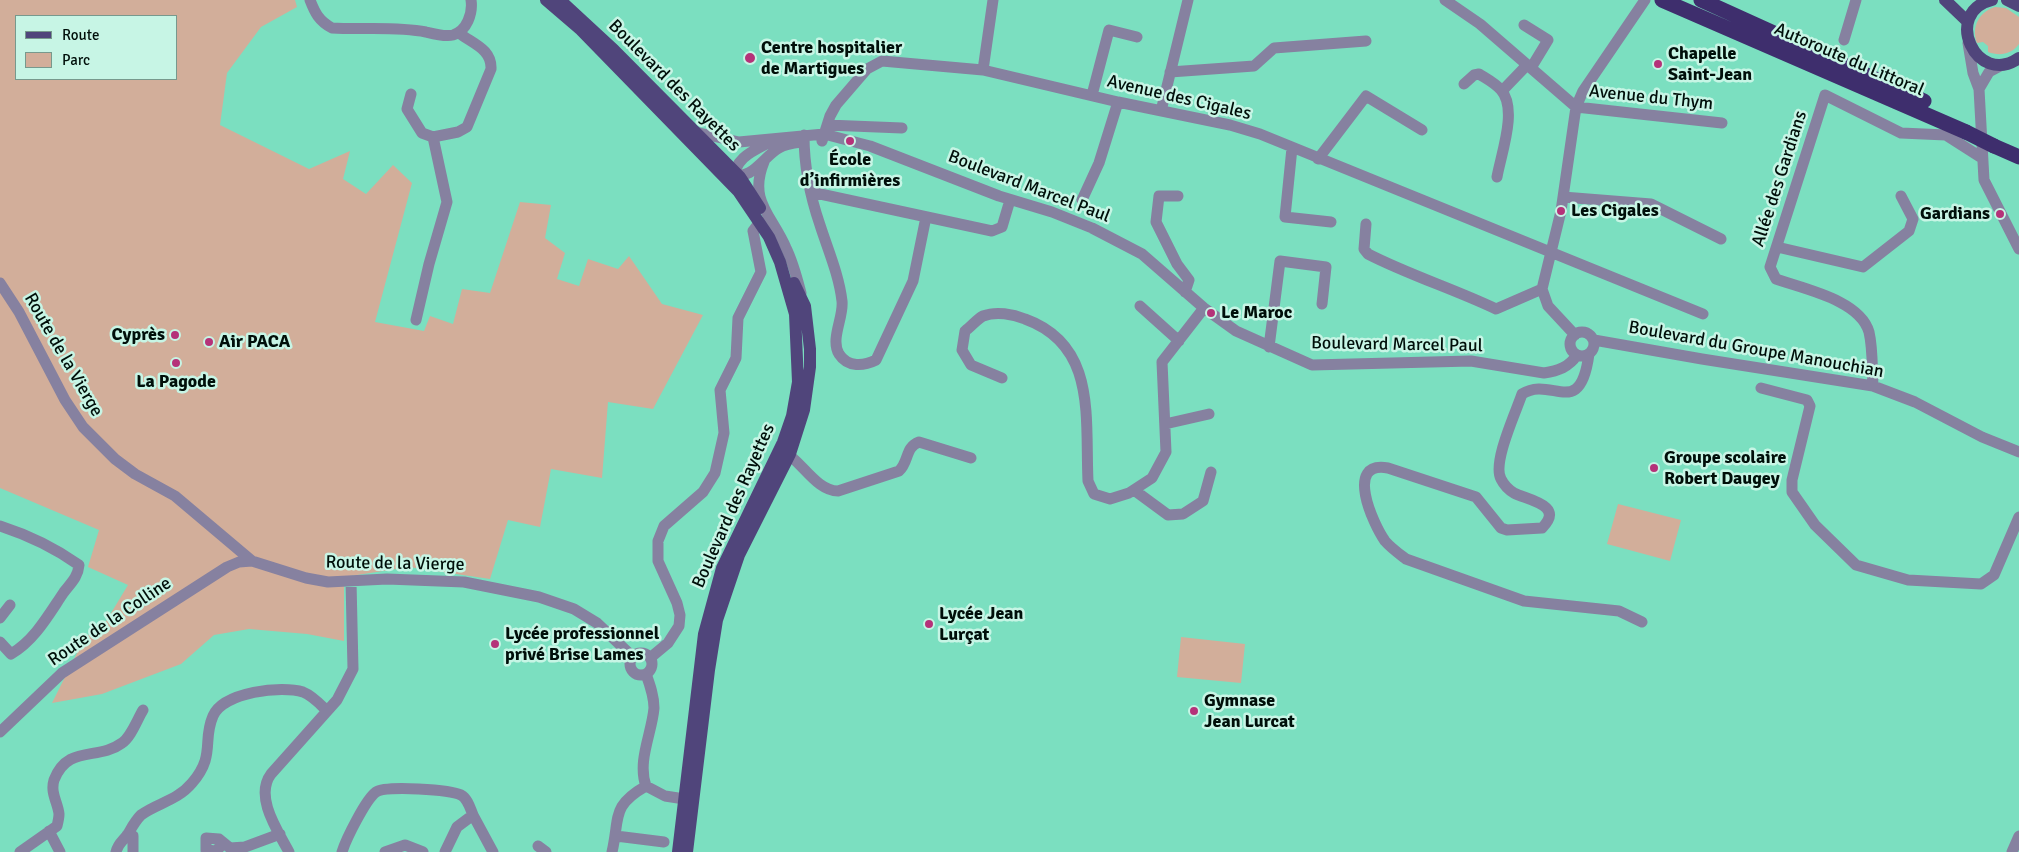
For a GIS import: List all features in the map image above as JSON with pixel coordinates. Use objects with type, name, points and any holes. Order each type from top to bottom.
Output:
[{"type":"highway","name":"Autoroute du Littoral","points":[[1662,0],[1967,127],[1995,140],[2019,157]]},
{"type":"highway","points":[[1701,0],[1967,127]]},
{"type":"highway","name":"Autoroute du Littoral","points":[[1995,140],[2019,146]]},
{"type":"main road","name":"Boulevard des Rayettes","points":[[546,0],[581,30],[735,177],[748,186],[776,236],[805,306],[810,349],[808,388],[802,417],[739,555],[717,620],[678,852]]},
{"type":"main road","name":"Boulevard des Rayettes","points":[[560,0],[695,138]]},
{"type":"main road","points":[[2007,0],[2019,6]]},
{"type":"main road","points":[[1949,2],[1986,3]]},
{"type":"main road","points":[[1949,2],[1968,22]]},
{"type":"main road","points":[[1986,3],[1968,22],[1966,30],[1968,43],[1980,58],[1991,63],[2014,61]]},
{"type":"main road","name":"Boulevard des Rayettes","points":[[735,177],[769,236],[786,280],[795,314],[798,382],[785,451]]},
{"type":"main road","name":"Boulevard des Rayettes","points":[[687,852],[688,800]]},
{"type":"street","points":[[310,0],[316,15],[323,23],[332,28],[417,30],[451,36],[459,33],[471,14],[471,0]]},
{"type":"street","points":[[983,70],[992,0]]},
{"type":"street","points":[[1161,111],[1188,0]]},
{"type":"street","points":[[1445,0],[1480,24],[1576,107]]},
{"type":"street","points":[[1575,334],[1548,306],[1542,289],[1553,252],[1576,107],[1583,91],[1645,0]]},
{"type":"street","points":[[1844,40],[1856,0]]},
{"type":"street","points":[[1502,91],[1529,66],[1548,40],[1524,25]]},
{"type":"street","points":[[1092,95],[1109,30],[1137,37]]},
{"type":"street","points":[[411,94],[406,109],[422,133],[433,138],[458,132],[466,126],[491,69],[491,60],[486,52],[459,33]]},
{"type":"street","points":[[1170,72],[1254,66],[1274,48],[1366,40]]},
{"type":"street","points":[[1968,43],[1973,73],[1979,89],[1982,158],[1986,186],[2019,249]]},
{"type":"street","name":"Avenue des Cigales","points":[[824,133],[830,116],[845,95],[867,69],[882,61],[983,70],[1118,102],[1230,125],[1260,134],[1703,314]]},
{"type":"street","points":[[1979,89],[1989,72],[2014,61]]},
{"type":"street","points":[[1464,84],[1474,75],[1479,74],[1502,91],[1510,116],[1497,177]]},
{"type":"street","name":"Allée des Gardians","points":[[1873,386],[1869,334],[1859,314],[1845,304],[1776,279],[1770,267],[1825,95],[1902,133],[1946,135],[1982,158]]},
{"type":"street","points":[[1318,159],[1366,96],[1422,130]]},
{"type":"street","points":[[1082,200],[1099,163],[1118,102]]},
{"type":"street","name":"Avenue du Thym","points":[[1576,107],[1722,123]]},
{"type":"street","points":[[824,133],[902,128]]},
{"type":"street","name":"Boulevard Marcel Paul","points":[[776,138],[740,160],[735,177],[748,174],[781,146],[824,133],[902,157],[1010,200],[1052,212],[1084,225],[1142,254],[1204,308],[1236,331],[1312,365],[1471,361],[1544,373],[1556,372],[1577,355]]},
{"type":"street","points":[[416,320],[429,264],[447,202],[433,138]]},
{"type":"street","name":"Boulevard Marcel Paul","points":[[695,138],[739,142],[776,138],[804,138]]},
{"type":"street","points":[[804,138],[811,192],[836,270],[843,303],[836,344],[839,354],[851,364],[865,365],[876,360],[913,282],[926,217]]},
{"type":"street","points":[[1292,148],[1285,217],[1331,222]]},
{"type":"street","points":[[765,159],[757,184],[759,201],[787,249],[805,306]]},
{"type":"street","points":[[811,192],[992,231],[1002,227],[1010,200]]},
{"type":"street","points":[[1178,196],[1159,196],[1156,222],[1176,264],[1190,280],[1185,292]]},
{"type":"street","points":[[1777,247],[1863,267],[1908,230],[1913,219],[1901,196]]},
{"type":"street","points":[[1563,197],[1650,204],[1721,238]]},
{"type":"street","points":[[650,658],[668,643],[679,626],[680,616],[677,603],[661,572],[658,561],[658,540],[664,526],[699,496],[715,473],[724,433],[720,390],[736,358],[738,318],[761,272],[754,231],[760,222]]},
{"type":"street","points":[[1366,224],[1364,249],[1368,254],[1408,274],[1449,287],[1496,309],[1542,289]]},
{"type":"street","points":[[1269,347],[1280,261],[1326,267],[1322,304]]},
{"type":"street","name":"Route de la Vierge","points":[[0,283],[23,320],[65,400],[83,427],[115,459],[135,474],[175,496],[252,561],[306,578],[328,582],[394,579],[464,582],[539,597],[574,609],[597,623],[633,657]]},
{"type":"street","points":[[1140,306],[1179,340]]},
{"type":"street","points":[[1002,378],[971,365],[962,350],[965,331],[983,316],[1011,314],[1042,325],[1064,343],[1077,364],[1083,386],[1088,481],[1094,494],[1110,499],[1134,490],[1152,478],[1166,452],[1162,362],[1204,308]]},
{"type":"street","points":[[1575,334],[1584,332],[1594,340],[1595,345],[1589,354],[1586,375],[1583,381],[1573,390],[1559,393],[1533,389],[1522,394],[1500,459],[1498,474],[1506,486],[1513,493],[1540,502],[1546,507],[1548,518],[1542,528],[1507,530],[1501,528],[1476,497],[1388,468],[1381,467],[1370,470],[1364,479],[1363,490],[1384,539],[1394,551],[1406,559],[1524,601],[1619,611],[1642,622]]},
{"type":"street","points":[[1575,334],[1570,346],[1577,355],[1589,354]]},
{"type":"street","name":"Boulevard du Groupe Manouchian","points":[[1594,340],[1873,386],[1915,402],[1982,437],[2019,452]]},
{"type":"street","points":[[1761,388],[1807,400],[1810,406],[1792,480],[1792,492],[1815,525],[1856,565],[1908,580],[1981,584],[1994,575],[2019,517]]},
{"type":"street","points":[[1165,424],[1209,414]]},
{"type":"street","points":[[785,451],[819,484],[831,491],[838,491],[899,472],[904,467],[908,450],[913,444],[919,442],[971,458]]},
{"type":"street","points":[[1134,490],[1168,515],[1183,514],[1203,501],[1212,472]]},
{"type":"street","points":[[0,526],[48,546],[79,565],[75,577],[38,629],[13,657],[0,642]]},
{"type":"street","name":"Route de la Colline","points":[[0,732],[62,673],[226,566],[252,561]]},
{"type":"street","points":[[289,852],[268,812],[266,790],[268,778],[327,711],[344,689],[353,669],[351,581]]},
{"type":"street","points":[[0,618],[10,605]]},
{"type":"street","points":[[642,654],[650,658],[652,665],[646,674],[637,674],[632,670],[630,662],[633,657],[642,654]]},
{"type":"street","points":[[646,674],[652,689],[654,708],[643,769],[646,786]]},
{"type":"street","points":[[116,852],[118,845],[128,835],[132,825],[142,815],[174,798],[191,784],[205,765],[213,714],[229,701],[257,692],[287,689],[309,695],[327,711]]},
{"type":"street","points":[[20,852],[57,826],[59,813],[54,799],[53,782],[62,766],[72,758],[115,748],[124,742],[143,710]]},
{"type":"street","points":[[646,786],[665,796],[688,800]]},
{"type":"street","points":[[612,852],[618,815],[627,797],[646,786]]},
{"type":"street","points":[[342,852],[348,833],[376,792],[387,788],[446,791],[459,794],[466,799],[493,852]]},
{"type":"street","points":[[445,852],[457,827],[473,815]]},
{"type":"street","points":[[49,831],[60,852]]},
{"type":"street","points":[[223,844],[230,848],[245,847],[280,834]]},
{"type":"street","points":[[128,835],[133,836],[133,852]]},
{"type":"street","points":[[616,836],[664,842]]},
{"type":"street","points":[[2012,852],[2019,836]]},
{"type":"street","points":[[385,852],[405,845],[423,852]]},
{"type":"green space","points":[[0,0],[295,0],[297,7],[261,27],[227,73],[220,125],[309,169],[350,151],[343,179],[366,194],[393,165],[412,183],[375,322],[424,331],[430,316],[453,324],[462,289],[490,293],[520,202],[551,205],[545,238],[565,253],[557,279],[579,286],[588,259],[618,269],[629,256],[662,304],[703,315],[653,409],[608,402],[602,478],[551,469],[540,527],[508,520],[490,579],[409,567],[344,577],[344,641],[307,634],[249,629],[214,635],[181,664],[102,694],[52,703],[78,651],[91,631],[105,623],[128,585],[88,567],[99,530],[0,488]]},
{"type":"green space","points":[[1995,7],[2006,8],[2019,17],[2019,44],[2016,48],[2005,54],[1988,52],[1988,46],[1983,42],[1977,43],[1975,37],[1976,26],[1981,16],[1989,9]]},
{"type":"green space","points":[[1618,504],[1681,520],[1670,561],[1607,544]]},
{"type":"green space","points":[[1181,637],[1245,644],[1241,683],[1177,677]]},
{"type":"place","name":"Centre hospitalier de Martigues","points":[[750,58]]},
{"type":"place","name":"Chapelle Saint-Jean","points":[[1658,64]]},
{"type":"place","name":"École d’infirmières","points":[[850,141]]},
{"type":"place","name":"Les Cigales","points":[[1561,211]]},
{"type":"place","name":"Gardians","points":[[2000,214]]},
{"type":"place","name":"Le Maroc","points":[[1211,313]]},
{"type":"place","name":"Cyprès","points":[[175,335]]},
{"type":"place","name":"Air PACA","points":[[209,342]]},
{"type":"place","name":"La Pagode","points":[[176,363]]},
{"type":"place","name":"Groupe scolaire Robert Daugey","points":[[1654,468]]},
{"type":"place","name":"Lycée Jean Lurçat","points":[[929,624]]},
{"type":"place","name":"Lycée professionnel privé Brise Lames","points":[[495,644]]},
{"type":"place","name":"Gymnase Jean Lurcat","points":[[1194,711]]}]
